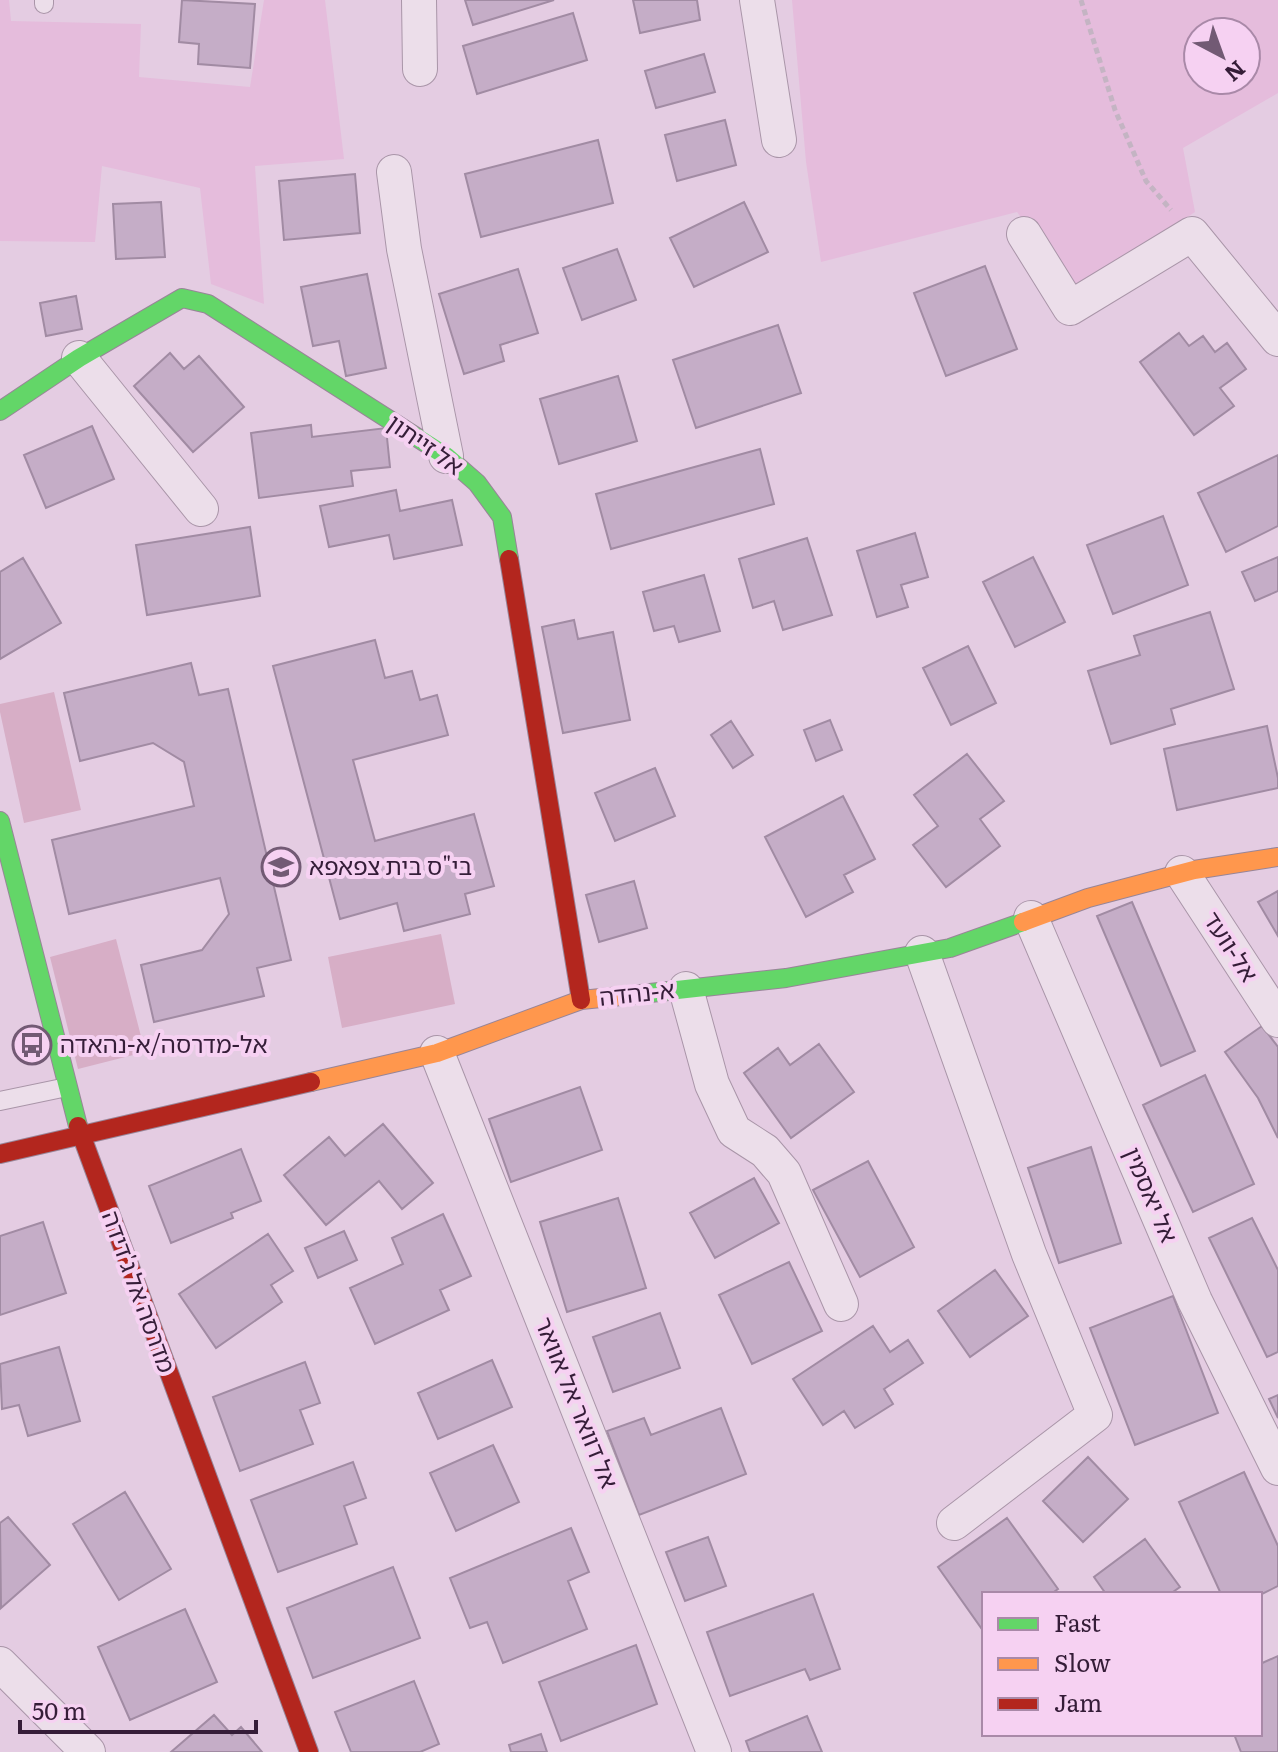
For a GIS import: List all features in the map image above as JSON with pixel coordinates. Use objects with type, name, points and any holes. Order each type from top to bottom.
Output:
[{"type":"street","points":[[419,0],[420,69]]},
{"type":"street","points":[[757,0],[779,140]]},
{"type":"street","points":[[394,172],[404,249],[446,456]]},
{"type":"street","points":[[1024,234],[1070,308],[1192,234],[1278,339]]},
{"type":"street","name":"אל זייתון","points":[[0,411],[79,358],[182,298],[208,304],[446,456],[477,483],[502,517],[581,1000]]},
{"type":"street","points":[[79,358],[201,509]]},
{"type":"street","name":"מדרסה אל ג'דידה","points":[[0,821],[80,1136],[309,1752]]},
{"type":"street","name":"א-נהדה","points":[[0,1154],[437,1053],[581,1000],[786,978],[950,948],[1088,898],[1182,873],[1278,857]]},
{"type":"street","name":"אל-וועד","points":[[1182,873],[1278,1020]]},
{"type":"street","name":"אל יאסמין","points":[[1031,918],[1195,1301],[1278,1468]]},
{"type":"street","points":[[922,953],[1029,1254],[1095,1415],[954,1523]]},
{"type":"street","points":[[686,989],[712,1084],[734,1131],[765,1151],[784,1173],[841,1304]]},
{"type":"street","name":"אל דוואר אל אוואר","points":[[437,1053],[714,1752]]},
{"type":"street","points":[[0,1664],[88,1752]]},
{"type":"lane","points":[[0,1101],[67,1087]]},
{"type":"path","points":[[1081,0],[1115,110],[1146,181],[1192,234]]},
{"type":"shaded area","points":[[0,0],[9,0],[11,21],[141,24],[139,77],[250,87],[264,0],[325,0],[344,159],[255,166],[264,304],[211,284],[200,188],[102,166],[95,242],[0,241]]},
{"type":"shaded area","points":[[792,0],[1278,0],[1278,93],[1183,148],[1195,212],[1076,291],[1017,212],[821,262],[806,162]]},
{"type":"shaded area","points":[[54,692],[81,810],[24,823],[0,704]]},
{"type":"shaded area","points":[[441,934],[455,1004],[342,1028],[328,957]]},
{"type":"shaded area","points":[[116,939],[145,1052],[78,1069],[50,957]]},
{"type":"building","points":[[182,0],[255,4],[250,68],[198,64],[199,44],[179,42]]},
{"type":"building","points":[[465,0],[554,0],[473,25]]},
{"type":"building","points":[[633,0],[697,0],[700,20],[640,33]]},
{"type":"building","points":[[573,13],[587,60],[477,94],[463,46]]},
{"type":"building","points":[[704,54],[715,92],[656,108],[645,71]]},
{"type":"building","points":[[725,120],[736,165],[677,181],[665,135]]},
{"type":"building","points":[[598,140],[613,203],[481,237],[465,174]]},
{"type":"building","points":[[355,174],[360,233],[284,240],[279,181]]},
{"type":"building","points":[[161,202],[165,257],[116,259],[113,204]]},
{"type":"building","points":[[744,202],[768,252],[694,287],[670,238]]},
{"type":"building","points":[[617,249],[636,300],[582,320],[563,268]]},
{"type":"building","points":[[985,266],[1017,349],[946,376],[914,293]]},
{"type":"building","points":[[518,269],[538,333],[500,345],[504,361],[464,374],[439,294]]},
{"type":"building","points":[[367,274],[386,368],[346,376],[339,341],[313,346],[301,287]]},
{"type":"building","points":[[76,296],[82,329],[46,336],[40,303]]},
{"type":"building","points":[[778,325],[801,393],[696,428],[673,360]]},
{"type":"building","points":[[1179,333],[1189,346],[1203,336],[1215,352],[1227,343],[1246,369],[1220,388],[1234,406],[1194,435],[1140,362]]},
{"type":"building","points":[[170,353],[184,369],[199,356],[244,407],[193,452],[134,386]]},
{"type":"building","points":[[618,376],[637,441],[559,464],[540,399]]},
{"type":"building","points":[[311,425],[312,437],[386,428],[390,467],[351,471],[353,486],[259,498],[251,433]]},
{"type":"building","points":[[92,426],[114,479],[46,508],[24,455]]},
{"type":"building","points":[[760,449],[774,504],[611,549],[596,494]]},
{"type":"building","points":[[1278,455],[1278,526],[1226,552],[1198,493]]},
{"type":"building","points":[[396,490],[400,511],[452,500],[462,545],[394,559],[389,535],[329,547],[320,506]]},
{"type":"building","points":[[1163,516],[1188,585],[1113,614],[1087,545]]},
{"type":"building","points":[[250,527],[260,596],[147,615],[136,545]]},
{"type":"building","points":[[915,533],[928,577],[901,585],[908,607],[877,617],[857,551]]},
{"type":"building","points":[[807,538],[832,615],[783,630],[774,601],[753,608],[739,559]]},
{"type":"building","points":[[1033,557],[1065,622],[1015,647],[983,582]]},
{"type":"building","points":[[1278,557],[1278,591],[1255,601],[1242,572]]},
{"type":"building","points":[[23,558],[61,623],[0,659],[0,572]]},
{"type":"building","points":[[704,575],[720,631],[679,642],[674,626],[654,631],[643,592]]},
{"type":"building","points":[[1210,612],[1234,689],[1171,709],[1175,724],[1111,744],[1088,671],[1140,655],[1134,636]]},
{"type":"building","points":[[574,620],[578,639],[613,632],[630,720],[563,733],[542,627]]},
{"type":"building","points":[[375,640],[385,678],[412,671],[420,700],[437,695],[448,735],[353,760],[375,841],[474,814],[494,886],[465,894],[470,914],[404,931],[397,903],[340,919],[273,666]]},
{"type":"building","points":[[968,646],[996,703],[951,725],[923,668]]},
{"type":"building","points":[[191,663],[199,695],[228,689],[291,960],[257,968],[264,996],[154,1022],[141,965],[202,950],[229,914],[220,878],[69,914],[52,840],[194,806],[184,762],[153,743],[80,761],[64,693]]},
{"type":"building","points":[[830,720],[842,750],[816,761],[804,730]]},
{"type":"building","points":[[731,721],[753,755],[733,768],[711,735]]},
{"type":"building","points":[[1267,726],[1278,788],[1177,810],[1164,749]]},
{"type":"building","points":[[967,754],[1004,801],[980,819],[1000,846],[946,887],[913,845],[938,826],[914,795]]},
{"type":"building","points":[[655,768],[675,816],[615,841],[595,793]]},
{"type":"building","points":[[843,796],[875,859],[844,875],[853,892],[806,917],[765,837]]},
{"type":"building","points":[[634,881],[647,928],[599,942],[586,895]]},
{"type":"building","points":[[1278,891],[1278,936],[1258,902]]},
{"type":"building","points":[[1132,902],[1195,1051],[1161,1066],[1097,916]]},
{"type":"building","points":[[1262,1026],[1278,1047],[1278,1138],[1258,1098],[1225,1052]]},
{"type":"building","points":[[819,1044],[854,1092],[791,1138],[744,1073],[778,1048],[790,1065]]},
{"type":"building","points":[[1205,1075],[1254,1184],[1193,1212],[1143,1105]]},
{"type":"building","points":[[580,1087],[602,1150],[511,1182],[489,1119]]},
{"type":"building","points":[[383,1124],[433,1183],[402,1209],[379,1181],[326,1225],[284,1175],[329,1137],[345,1156]]},
{"type":"building","points":[[1091,1147],[1121,1243],[1059,1263],[1028,1168]]},
{"type":"building","points":[[241,1149],[261,1201],[231,1213],[233,1218],[171,1243],[149,1186]]},
{"type":"building","points":[[868,1161],[914,1247],[860,1277],[813,1190]]},
{"type":"building","points":[[754,1178],[779,1223],[715,1258],[690,1213]]},
{"type":"building","points":[[618,1198],[646,1288],[567,1312],[540,1222]]},
{"type":"building","points":[[443,1214],[471,1276],[440,1290],[449,1310],[375,1344],[350,1288],[403,1264],[392,1238]]},
{"type":"building","points":[[1252,1218],[1278,1270],[1278,1352],[1267,1357],[1209,1238]]},
{"type":"building","points":[[43,1222],[66,1293],[0,1315],[0,1236]]},
{"type":"building","points":[[344,1231],[357,1260],[318,1278],[305,1248]]},
{"type":"building","points":[[268,1234],[293,1271],[271,1285],[282,1302],[216,1348],[179,1294]]},
{"type":"building","points":[[789,1262],[822,1331],[752,1364],[719,1295]]},
{"type":"building","points":[[995,1270],[1028,1316],[970,1357],[938,1311]]},
{"type":"building","points":[[1173,1296],[1218,1413],[1135,1445],[1090,1328]]},
{"type":"building","points":[[660,1313],[680,1368],[613,1392],[593,1337]]},
{"type":"building","points":[[873,1326],[890,1352],[908,1340],[923,1363],[884,1389],[893,1404],[855,1428],[844,1411],[823,1425],[793,1379]]},
{"type":"building","points":[[59,1347],[80,1421],[28,1436],[19,1405],[2,1409],[0,1364]]},
{"type":"building","points":[[492,1360],[512,1407],[438,1439],[418,1393]]},
{"type":"building","points":[[305,1362],[320,1403],[300,1410],[313,1444],[240,1471],[213,1397]]},
{"type":"building","points":[[1278,1395],[1278,1418],[1269,1399]]},
{"type":"building","points":[[721,1408],[746,1474],[639,1515],[607,1431],[644,1418],[651,1435]]},
{"type":"building","points":[[493,1445],[519,1502],[456,1531],[430,1473]]},
{"type":"building","points":[[1088,1457],[1128,1499],[1083,1542],[1043,1501]]},
{"type":"building","points":[[353,1462],[366,1498],[344,1506],[357,1544],[278,1572],[251,1500]]},
{"type":"building","points":[[1244,1472],[1278,1546],[1278,1586],[1262,1594],[1220,1592],[1179,1502]]},
{"type":"building","points":[[125,1492],[171,1569],[119,1600],[73,1524]]},
{"type":"building","points":[[8,1517],[50,1565],[1,1608],[0,1523]]},
{"type":"building","points":[[1007,1518],[1058,1589],[1054,1592],[982,1592],[982,1629],[938,1567]]},
{"type":"building","points":[[571,1528],[589,1572],[568,1581],[587,1629],[503,1663],[487,1622],[470,1628],[450,1578]]},
{"type":"building","points":[[708,1537],[726,1586],[685,1601],[666,1552]]},
{"type":"building","points":[[1145,1539],[1180,1587],[1173,1592],[1105,1592],[1094,1577]]},
{"type":"building","points":[[393,1567],[420,1638],[313,1678],[287,1608]]},
{"type":"building","points":[[813,1594],[840,1669],[810,1680],[805,1669],[730,1696],[707,1632]]},
{"type":"building","points":[[185,1609],[217,1682],[130,1720],[98,1647]]},
{"type":"building","points":[[636,1645],[657,1704],[561,1741],[539,1682]]},
{"type":"building","points":[[1278,1656],[1278,1752],[1241,1752],[1235,1736],[1262,1736],[1262,1663]]},
{"type":"building","points":[[414,1681],[439,1744],[420,1752],[351,1752],[335,1712]]},
{"type":"building","points":[[214,1715],[232,1735],[241,1727],[262,1752],[171,1752]]},
{"type":"building","points":[[807,1716],[822,1752],[750,1752],[746,1741]]},
{"type":"building","points":[[541,1734],[547,1752],[511,1752],[509,1745]]},
{"type":"traffic: fast","points":[[0,411],[79,358],[182,298],[208,304],[446,456],[477,483],[502,517],[509,559]]},
{"type":"traffic: fast","points":[[0,821],[78,1126]]},
{"type":"traffic: fast","points":[[641,994],[786,978],[950,948],[1023,922]]},
{"type":"traffic: slow","points":[[1023,922],[1088,898],[1194,870],[1278,857]]},
{"type":"traffic: slow","points":[[311,1082],[437,1053],[581,1000],[641,994]]},
{"type":"traffic: jam","points":[[509,559],[581,1000]]},
{"type":"traffic: jam","points":[[0,1154],[311,1082]]},
{"type":"traffic: jam","points":[[78,1126],[309,1752]]},
{"type":"place","name":"בי\"ס בית צפאפא","points":[[281,867]]},
{"type":"place","name":"אל-מדרסה/א-נהאדה","points":[[32,1045]]}]
